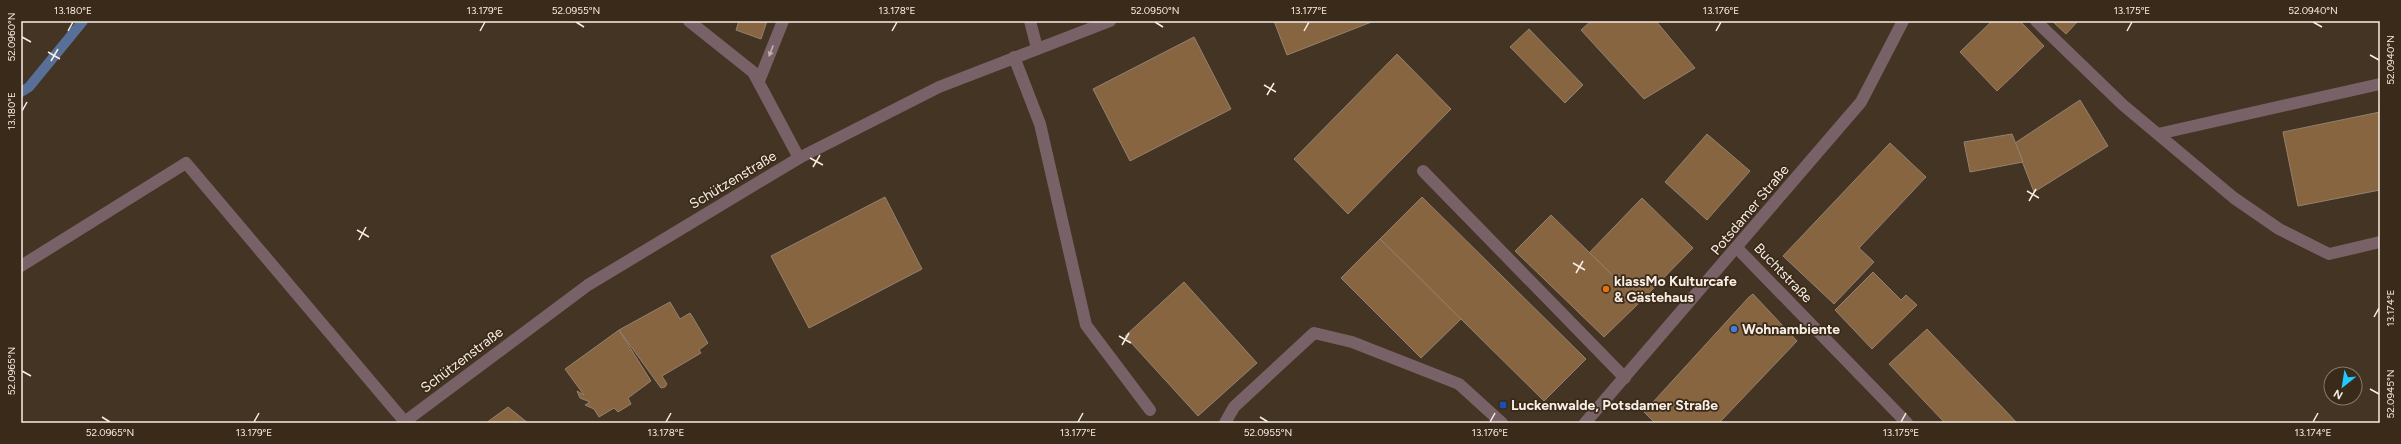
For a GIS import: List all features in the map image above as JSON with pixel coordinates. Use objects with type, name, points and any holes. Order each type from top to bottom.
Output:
[{"type":"street","points":[[689,21],[753,72],[799,158]]},
{"type":"street","points":[[759,81],[783,21]]},
{"type":"street","points":[[1030,21],[1037,48]]},
{"type":"street","name":"Schützenstraße","points":[[404,422],[588,285],[799,158],[939,87],[1110,21]]},
{"type":"street","name":"Potsdamer Straße","points":[[1585,423],[1738,248],[1861,102],[1903,21]]},
{"type":"street","points":[[2036,21],[2158,134],[2234,198],[2279,229],[2330,254],[2380,242]]},
{"type":"street","points":[[1014,57],[1040,124],[1086,325],[1150,410]]},
{"type":"street","points":[[2158,134],[2380,84]]},
{"type":"street","points":[[21,266],[186,163],[404,422]]},
{"type":"street","points":[[1423,171],[1625,378]]},
{"type":"street","name":"Buchtstraße","points":[[1738,248],[1908,423]]},
{"type":"street","points":[[1225,423],[1234,407],[1314,333],[1352,342],[1459,384],[1502,423]]},
{"type":"building","points":[[739,21],[767,21],[761,39],[736,30]]},
{"type":"building","points":[[1274,21],[1374,21],[1287,55]]},
{"type":"building","points":[[1591,21],[1656,21],[1695,68],[1644,99],[1581,30]]},
{"type":"building","points":[[1992,21],[2020,21],[2044,46],[1997,91],[1960,52]]},
{"type":"building","points":[[2052,21],[2078,21],[2066,34]]},
{"type":"building","points":[[1529,29],[1583,85],[1565,103],[1510,47]]},
{"type":"building","points":[[1194,37],[1231,109],[1130,161],[1093,89]]},
{"type":"building","points":[[1397,54],[1451,109],[1348,214],[1294,159]]},
{"type":"building","points":[[2080,100],[2108,146],[2034,192],[2015,143]]},
{"type":"building","points":[[2380,112],[2380,190],[2298,206],[2283,132]]},
{"type":"building","points":[[1707,134],[1750,171],[1707,220],[1665,182]]},
{"type":"building","points":[[2012,134],[2023,162],[1970,172],[1964,142]]},
{"type":"building","points":[[1890,143],[1926,177],[1859,248],[1874,262],[1834,304],[1783,256]]},
{"type":"building","points":[[885,197],[922,269],[809,328],[771,256]]},
{"type":"building","points":[[1422,197],[1586,359],[1544,401],[1380,239]]},
{"type":"building","points":[[1642,198],[1693,248],[1640,302],[1589,253]]},
{"type":"building","points":[[1551,215],[1640,302],[1604,337],[1515,251]]},
{"type":"building","points":[[1380,239],[1461,319],[1421,358],[1341,278]]},
{"type":"building","points":[[1873,272],[1901,300],[1906,295],[1917,305],[1872,349],[1835,310]]},
{"type":"building","points":[[1184,282],[1257,363],[1198,416],[1125,336]]},
{"type":"building","points":[[1753,294],[1797,341],[1719,423],[1655,423],[1644,412]]},
{"type":"building","points":[[670,302],[680,319],[690,313],[708,343],[699,350],[701,353],[662,376],[667,384],[665,387],[661,388],[619,330]]},
{"type":"building","points":[[1927,329],[2017,423],[1945,423],[1889,364]]},
{"type":"building","points":[[619,330],[651,381],[628,398],[631,404],[618,412],[614,408],[599,417],[594,409],[585,405],[590,402],[580,398],[577,391],[584,395],[565,369]]},
{"type":"building","points":[[508,407],[528,423],[486,423]]},
{"type":"waterway","points":[[21,92],[29,87],[83,21]]},
{"type":"place","name":"klassMo Kulturcafe & Gästehaus","points":[[1606,289]]},
{"type":"place","name":"Wohnambiente","points":[[1734,329]]},
{"type":"place","name":"Luckenwalde, Potsdamer Straße","points":[[1503,405]]}]
